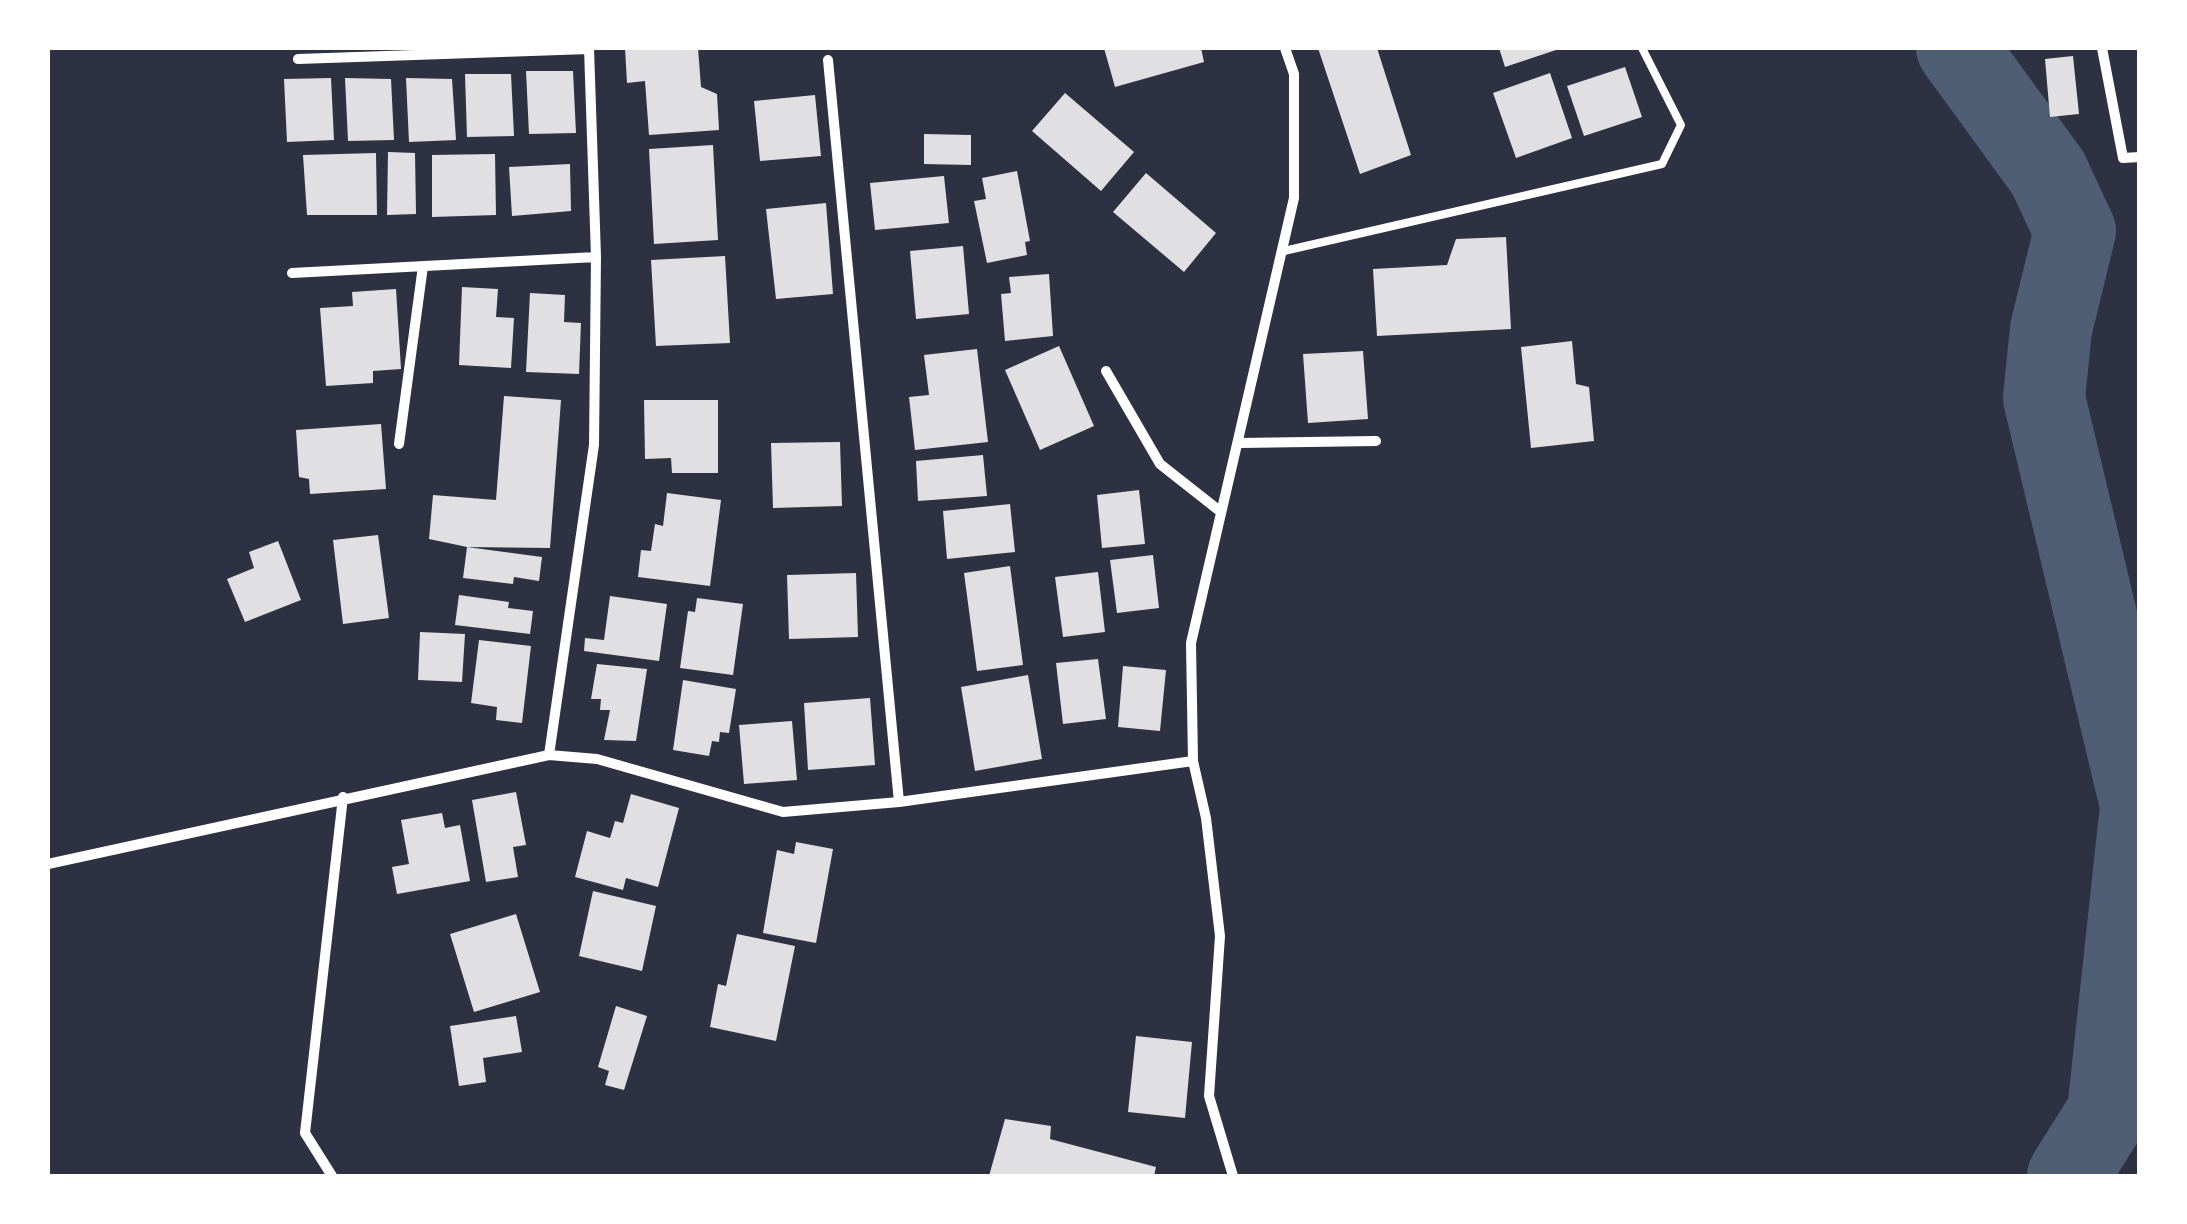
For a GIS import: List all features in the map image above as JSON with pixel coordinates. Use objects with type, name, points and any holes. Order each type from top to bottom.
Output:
[{"type":"street","points":[[298,58],[589,48],[596,257],[594,446],[550,755]]},
{"type":"street","points":[[1234,1176],[1209,1096],[1220,936],[1206,818],[1194,762],[1191,644],[1294,198],[1294,74],[1285,48]]},
{"type":"street","points":[[2102,48],[2123,158],[2140,157]]},
{"type":"street","points":[[828,60],[900,802]]},
{"type":"street","points":[[292,273],[596,257]]},
{"type":"street","points":[[399,444],[423,266]]},
{"type":"street","points":[[1106,372],[1160,464],[1221,512]]},
{"type":"street","points":[[1240,442],[1376,441]]},
{"type":"street","points":[[48,864],[550,755],[597,759],[783,812],[900,802],[1194,762]]},
{"type":"street","points":[[332,1176],[305,1133],[343,798]]},
{"type":"lane","points":[[1284,251],[1662,164],[1681,125],[1642,48]]},
{"type":"building","points":[[625,48],[698,48],[701,87],[717,94],[719,130],[649,135],[645,81],[627,83]]},
{"type":"building","points":[[1104,48],[1201,48],[1204,62],[1115,87]]},
{"type":"building","points":[[1318,48],[1377,48],[1411,155],[1360,174]]},
{"type":"building","points":[[1499,48],[1562,48],[1505,67]]},
{"type":"building","points":[[2073,56],[2079,114],[2050,117],[2045,59]]},
{"type":"building","points":[[1625,67],[1642,117],[1584,136],[1567,86]]},
{"type":"building","points":[[526,71],[573,71],[576,133],[529,134]]},
{"type":"building","points":[[1550,73],[1572,138],[1516,158],[1493,93]]},
{"type":"building","points":[[465,74],[511,74],[514,136],[467,137]]},
{"type":"building","points":[[331,78],[334,140],[287,142],[284,79]]},
{"type":"building","points":[[345,78],[391,79],[394,140],[348,141]]},
{"type":"building","points":[[406,78],[452,79],[456,140],[409,142]]},
{"type":"building","points":[[1065,93],[1134,152],[1101,191],[1032,131]]},
{"type":"building","points":[[815,95],[821,156],[760,161],[754,101]]},
{"type":"building","points":[[924,134],[971,135],[971,165],[924,164]]},
{"type":"building","points":[[713,145],[718,240],[654,244],[649,149]]},
{"type":"building","points":[[388,152],[415,153],[416,214],[387,215]]},
{"type":"building","points":[[376,153],[377,215],[307,215],[303,155]]},
{"type":"building","points":[[495,154],[496,215],[432,217],[432,155]]},
{"type":"building","points":[[570,164],[571,211],[512,216],[509,167]]},
{"type":"building","points":[[1017,171],[1030,241],[1025,242],[1027,255],[987,263],[974,201],[986,199],[982,178]]},
{"type":"building","points":[[1146,173],[1216,233],[1184,272],[1113,212]]},
{"type":"building","points":[[944,176],[949,223],[875,230],[870,183]]},
{"type":"building","points":[[826,203],[833,294],[776,299],[766,209]]},
{"type":"building","points":[[1506,237],[1511,329],[1377,336],[1373,269],[1447,265],[1456,239]]},
{"type":"building","points":[[963,246],[969,314],[916,319],[910,251]]},
{"type":"building","points":[[725,256],[730,343],[656,346],[651,260]]},
{"type":"building","points":[[1049,274],[1053,336],[1005,341],[1001,294],[1011,293],[1009,277]]},
{"type":"building","points":[[462,287],[498,289],[496,317],[514,318],[511,368],[459,365]]},
{"type":"building","points":[[396,289],[401,369],[373,371],[373,383],[326,386],[320,308],[353,306],[352,292]]},
{"type":"building","points":[[530,293],[565,295],[564,322],[581,323],[579,374],[526,372]]},
{"type":"building","points":[[1572,341],[1576,384],[1589,387],[1594,441],[1531,448],[1521,347]]},
{"type":"building","points":[[1059,346],[1094,426],[1040,450],[1005,370]]},
{"type":"building","points":[[977,349],[988,442],[915,450],[909,397],[929,395],[924,355]]},
{"type":"building","points":[[1363,351],[1368,419],[1308,423],[1303,354]]},
{"type":"building","points":[[504,396],[561,400],[550,548],[467,547],[429,539],[433,495],[496,500]]},
{"type":"building","points":[[644,400],[718,400],[718,473],[672,473],[671,458],[645,459]]},
{"type":"building","points":[[381,424],[386,489],[310,494],[309,479],[299,477],[296,430]]},
{"type":"building","points":[[840,442],[842,506],[773,508],[771,443]]},
{"type":"building","points":[[983,455],[987,496],[918,501],[916,461]]},
{"type":"building","points":[[1139,490],[1145,544],[1102,548],[1097,495]]},
{"type":"building","points":[[667,493],[721,500],[710,586],[638,577],[641,550],[651,551],[655,524],[663,526]]},
{"type":"building","points":[[1010,504],[1015,552],[947,559],[943,511]]},
{"type":"building","points":[[378,535],[389,618],[343,624],[333,540]]},
{"type":"building","points":[[278,541],[301,600],[245,622],[227,579],[254,568],[249,552]]},
{"type":"building","points":[[467,547],[542,557],[539,581],[514,577],[513,584],[463,578]]},
{"type":"building","points":[[1153,555],[1159,608],[1117,613],[1110,560]]},
{"type":"building","points":[[1010,566],[1023,665],[977,671],[964,573]]},
{"type":"building","points":[[1098,572],[1105,632],[1063,637],[1055,577]]},
{"type":"building","points":[[856,573],[858,637],[789,639],[787,575]]},
{"type":"building","points":[[459,595],[509,602],[508,608],[533,611],[530,634],[455,625]]},
{"type":"building","points":[[610,596],[667,604],[659,661],[584,651],[585,638],[604,640]]},
{"type":"building","points":[[697,598],[743,604],[733,675],[680,668],[688,611],[695,612]]},
{"type":"building","points":[[420,632],[465,634],[462,682],[418,680]]},
{"type":"building","points":[[479,640],[531,646],[522,723],[496,720],[497,707],[471,703]]},
{"type":"building","points":[[1098,659],[1106,719],[1063,724],[1056,663]]},
{"type":"building","points":[[597,664],[647,669],[636,741],[604,740],[610,710],[600,710],[601,699],[591,699]]},
{"type":"building","points":[[1123,666],[1166,670],[1160,731],[1118,727]]},
{"type":"building","points":[[1028,675],[1042,759],[975,771],[961,687]]},
{"type":"building","points":[[683,680],[736,689],[729,733],[720,732],[719,742],[712,741],[709,756],[673,750]]},
{"type":"building","points":[[870,698],[875,765],[808,770],[804,703]]},
{"type":"building","points":[[792,721],[797,780],[744,784],[739,725]]},
{"type":"building","points":[[516,792],[526,845],[513,847],[518,877],[486,882],[472,800]]},
{"type":"building","points":[[631,794],[679,808],[658,887],[626,878],[623,890],[575,877],[587,831],[610,838],[615,821],[623,823]]},
{"type":"building","points":[[442,813],[445,828],[460,825],[470,881],[397,894],[392,867],[409,864],[401,820]]},
{"type":"building","points":[[796,842],[833,849],[816,943],[763,933],[777,850],[794,854]]},
{"type":"building","points":[[593,891],[656,906],[642,971],[579,956]]},
{"type":"building","points":[[516,914],[540,992],[474,1012],[450,934]]},
{"type":"building","points":[[737,934],[795,946],[776,1041],[710,1027],[718,984],[726,986]]},
{"type":"building","points":[[616,1006],[647,1016],[624,1090],[605,1085],[609,1071],[598,1067]]},
{"type":"building","points":[[516,1016],[522,1052],[483,1058],[486,1082],[459,1086],[450,1026]]},
{"type":"building","points":[[1136,1036],[1192,1042],[1185,1118],[1128,1112]]},
{"type":"building","points":[[1005,1119],[1051,1126],[1050,1139],[1156,1167],[1154,1176],[989,1176]]},
{"type":"waterway","points":[[1957,48],[2048,173],[2075,231],[2051,329],[2044,398],[2140,801]]},
{"type":"waterway","points":[[2068,1176],[2108,1112],[2140,816]]}]
